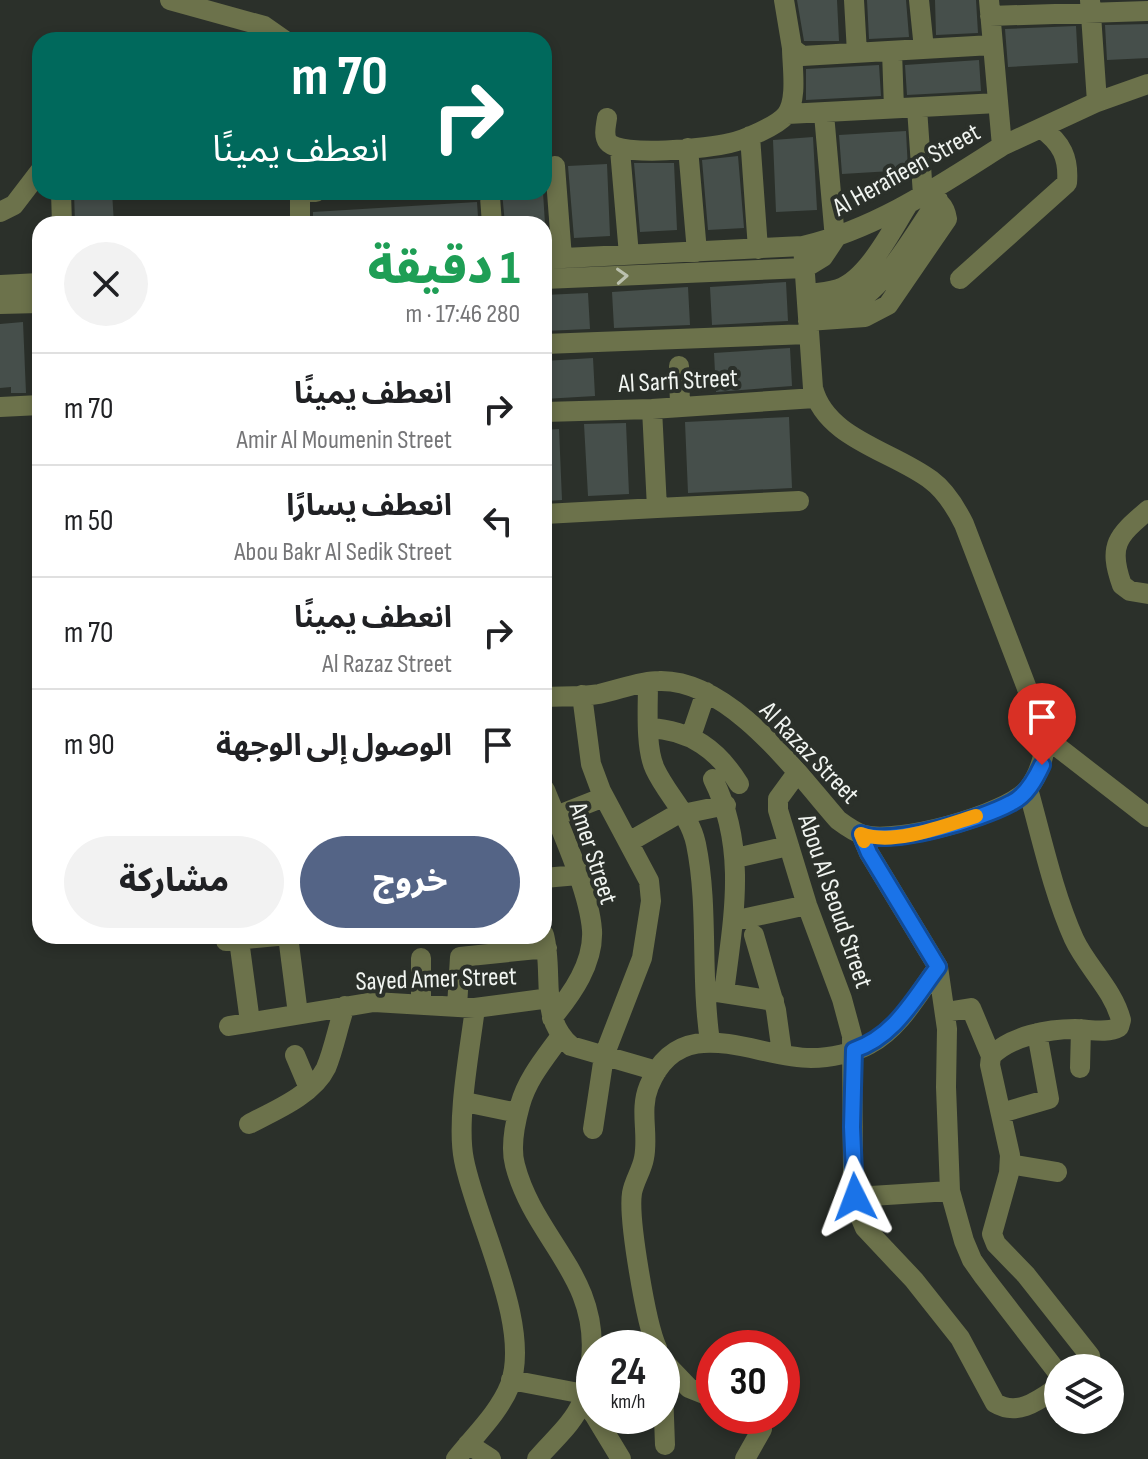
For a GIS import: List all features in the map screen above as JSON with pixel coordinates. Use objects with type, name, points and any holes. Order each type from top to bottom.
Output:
[{"type":"street","points":[[170,0],[264,26],[273,32]]},
{"type":"street","points":[[607,118],[605,134],[609,142],[620,150],[730,143],[775,124],[787,114],[792,101],[792,48],[784,0]]},
{"type":"street","points":[[854,0],[857,53]]},
{"type":"street","points":[[919,0],[924,49]]},
{"type":"street","points":[[990,8],[1090,6],[1148,11]]},
{"type":"street","points":[[1090,6],[1097,102]]},
{"type":"street","name":"Al Herafieen Street","points":[[553,259],[803,246],[835,239],[924,199],[1002,146],[990,8]]},
{"type":"street","points":[[792,48],[802,56],[992,45]]},
{"type":"street","points":[[892,51],[894,109]]},
{"type":"street","points":[[1002,146],[1097,102],[1148,84]]},
{"type":"street","points":[[787,114],[998,103]]},
{"type":"street","points":[[552,343],[808,314],[847,305],[869,293],[885,275],[924,199],[917,108]]},
{"type":"street","points":[[824,114],[835,239]]},
{"type":"street","points":[[960,279],[1067,183],[1068,167],[1064,151],[1041,128]]},
{"type":"street","points":[[750,136],[758,249]]},
{"type":"street","points":[[688,148],[697,252]]},
{"type":"street","points":[[620,150],[629,255]]},
{"type":"street","points":[[553,259],[555,166]]},
{"type":"street","points":[[0,212],[14,205],[32,181]]},
{"type":"street","points":[[808,314],[860,273],[924,199]]},
{"type":"street","name":"Al Herafieen Street","points":[[805,268],[823,257],[835,239]]},
{"type":"street","points":[[803,246],[815,398],[828,417],[855,437],[908,464],[934,482],[957,510],[1046,738],[1042,765],[1028,789],[1069,928],[1077,946],[1101,979],[1121,1020],[1119,1027],[1112,1031],[1081,1029],[1037,1033],[1006,1045],[991,1056]]},
{"type":"street","points":[[552,279],[805,268]]},
{"type":"street","points":[[0,285],[32,292]]},
{"type":"street","points":[[0,304],[32,294]]},
{"type":"street","points":[[679,366],[680,407]]},
{"type":"street","name":"Al Sarfi Street","points":[[552,412],[652,409],[815,398]]},
{"type":"street","points":[[0,407],[32,405]]},
{"type":"street","points":[[652,409],[657,508]]},
{"type":"street","points":[[552,514],[799,501]]},
{"type":"street","points":[[1148,510],[1120,535],[1116,546],[1122,585],[1130,591],[1148,594]]},
{"type":"street","name":"Al Razaz Street","points":[[552,697],[582,695],[660,681],[706,692],[770,742],[838,820],[861,834],[896,836],[938,828],[1012,803],[1028,789]]},
{"type":"street","points":[[648,683],[653,765],[693,834],[714,992]]},
{"type":"street","points":[[691,736],[706,692]]},
{"type":"street","points":[[582,695],[591,764],[604,797],[649,881],[651,901],[642,958],[604,1056],[593,1129]]},
{"type":"street","points":[[649,728],[691,736],[719,756],[739,784]]},
{"type":"street","points":[[1046,738],[1148,817]]},
{"type":"street","name":"Abou Al Seoud Street","points":[[797,773],[778,799],[777,806],[807,905],[845,1009],[854,1050],[852,1127],[859,1218],[960,1338],[995,1403],[1003,1408],[1020,1408],[1044,1395]]},
{"type":"street","points":[[710,1041],[714,992],[733,921],[736,858],[726,805],[713,779]]},
{"type":"street","points":[[556,816],[604,797]]},
{"type":"street","points":[[629,842],[682,813],[726,805]]},
{"type":"street","name":"Amer Street","points":[[552,807],[578,875],[592,930],[585,969],[554,1018],[520,1102],[514,1131],[514,1163],[525,1194],[575,1277],[587,1305],[591,1330]]},
{"type":"street","points":[[861,834],[938,967],[946,1012],[953,1210],[972,1260],[1044,1355]]},
{"type":"street","points":[[736,858],[788,846]]},
{"type":"street","points":[[552,877],[578,875]]},
{"type":"street","points":[[733,921],[807,905]]},
{"type":"street","points":[[754,935],[774,1001],[782,1053]]},
{"type":"street","points":[[234,944],[250,1022]]},
{"type":"street","points":[[289,944],[298,1014]]},
{"type":"street","points":[[491,1459],[462,1451],[501,1403],[511,1380],[515,1348],[499,1272],[463,1157],[466,1007],[460,957],[529,944]]},
{"type":"street","points":[[545,944],[554,1018],[571,1046],[657,1071]]},
{"type":"street","points":[[421,958],[421,1005]]},
{"type":"street","points":[[652,1330],[631,1219],[632,1191],[644,1160],[644,1101],[657,1071],[680,1050],[710,1041],[813,1058],[869,1045],[887,1034],[938,967]]},
{"type":"street","points":[[714,992],[774,1001]]},
{"type":"street","name":"Sayed Amer Street","points":[[229,1026],[374,1002],[466,1007],[554,1018]]},
{"type":"street","points":[[249,1124],[283,1107],[309,1088],[325,1071],[345,1006]]},
{"type":"street","points":[[946,1012],[971,1008],[991,1056],[990,1065],[1010,1164],[993,1227],[994,1240],[1088,1354]]},
{"type":"street","points":[[1080,1068],[1081,1029]]},
{"type":"street","points":[[1001,1113],[1049,1099],[1037,1033]]},
{"type":"street","points":[[295,1055],[309,1088]]},
{"type":"street","points":[[465,1102],[518,1113]]},
{"type":"street","points":[[1010,1164],[1057,1172]]},
{"type":"street","points":[[855,1197],[950,1191]]},
{"type":"street","points":[[680,1378],[696,1391]]},
{"type":"street","points":[[511,1380],[576,1392]]},
{"type":"street","name":"Amer Street","points":[[537,1459],[576,1412]]},
{"type":"street","points":[[605,1434],[621,1459]]},
{"type":"street","points":[[665,1434],[665,1445]]},
{"type":"street","points":[[745,1459],[759,1434]]},
{"type":"building","points":[[797,0],[837,0],[839,41],[804,41]]},
{"type":"building","points":[[867,0],[906,0],[909,37],[869,39]]},
{"type":"building","points":[[935,0],[976,0],[978,33],[936,35]]},
{"type":"building","points":[[1148,24],[1148,58],[1107,60],[1105,25]]},
{"type":"building","points":[[1076,26],[1078,63],[1008,67],[1005,29]]},
{"type":"building","points":[[979,60],[981,91],[907,95],[905,65]]},
{"type":"building","points":[[879,65],[881,96],[806,100],[806,69]]},
{"type":"building","points":[[906,131],[908,170],[842,174],[839,135]]},
{"type":"building","points":[[813,137],[817,210],[776,212],[773,140]]},
{"type":"building","points":[[738,156],[744,228],[708,230],[702,160]]},
{"type":"building","points":[[634,163],[674,163],[677,230],[640,232]]},
{"type":"building","points":[[607,164],[610,236],[574,238],[568,166]]},
{"type":"building","points":[[74,200],[112,200],[114,216],[75,216]]},
{"type":"building","points":[[503,200],[544,200],[544,216],[504,216]]},
{"type":"building","points":[[477,202],[478,216],[313,216],[313,212]]},
{"type":"building","points":[[786,282],[788,321],[712,325],[710,287]]},
{"type":"building","points":[[688,287],[690,325],[614,328],[612,292]]},
{"type":"building","points":[[588,293],[590,329],[552,331],[552,295]]},
{"type":"building","points":[[23,322],[26,393],[11,393],[11,387],[0,388],[0,324]]},
{"type":"building","points":[[790,348],[792,386],[716,392],[714,353]]},
{"type":"building","points":[[593,358],[595,396],[552,399],[552,361]]},
{"type":"building","points":[[789,417],[792,488],[688,493],[685,422]]},
{"type":"building","points":[[626,423],[629,494],[588,496],[584,424]]},
{"type":"building","points":[[552,429],[559,429],[562,500],[552,501]]},
{"type":"slow traffic","points":[[864,841],[861,834],[884,837],[907,835],[976,816]]},
{"type":"route","points":[[855,1197],[852,1127],[854,1050],[887,1034],[938,967],[869,853],[861,834],[884,837],[907,835],[1012,803],[1028,789],[1042,765]]}]
